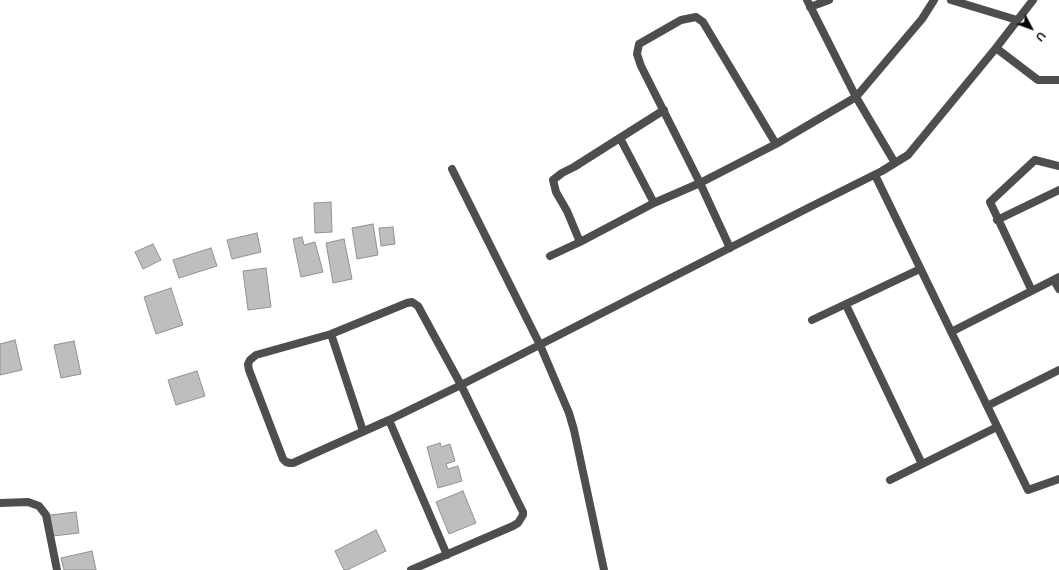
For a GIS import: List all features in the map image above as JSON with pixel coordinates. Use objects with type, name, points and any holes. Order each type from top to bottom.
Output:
[{"type":"street","points":[[829,0],[809,3],[856,97],[895,163]]},
{"type":"street","points":[[550,256],[776,144],[856,97],[922,19],[934,0]]},
{"type":"street","points":[[951,0],[1017,20]]},
{"type":"street","points":[[411,570],[513,526],[518,523],[523,515],[523,512],[461,385],[419,307],[412,302],[407,303],[331,334],[256,355],[250,360],[248,364],[249,370],[283,459],[286,462],[293,463],[389,420],[461,385],[875,175],[908,155],[1034,0]]},
{"type":"street","points":[[730,248],[700,183],[641,66],[637,54],[639,44],[681,20],[696,17],[703,22],[776,144]]},
{"type":"street","points":[[996,48],[1038,80],[1059,80]]},
{"type":"street","points":[[580,242],[567,211],[556,192],[553,180],[664,110]]},
{"type":"street","points":[[620,138],[654,204]]},
{"type":"street","points":[[1032,291],[997,220],[990,202],[1035,160],[1059,166]]},
{"type":"street","points":[[452,169],[540,345],[569,413],[604,570]]},
{"type":"street","points":[[875,175],[1028,490],[1059,479]]},
{"type":"street","points":[[997,220],[1059,190]]},
{"type":"street","points":[[812,320],[920,269]]},
{"type":"street","points":[[951,332],[1057,278],[1059,289]]},
{"type":"street","points":[[846,305],[922,464]]},
{"type":"street","points":[[331,334],[364,431]]},
{"type":"street","points":[[987,406],[1059,370]]},
{"type":"street","points":[[389,420],[447,555]]},
{"type":"street","points":[[890,480],[997,427]]},
{"type":"street","points":[[0,503],[28,502],[39,506],[46,515],[57,570]]},
{"type":"building","points":[[331,202],[332,232],[315,233],[314,203]]},
{"type":"building","points":[[373,224],[378,255],[357,259],[352,228]]},
{"type":"building","points":[[393,227],[395,244],[381,246],[379,228]]},
{"type":"building","points":[[257,233],[261,252],[232,259],[227,240]]},
{"type":"building","points":[[302,237],[304,245],[315,242],[323,272],[301,277],[293,239]]},
{"type":"building","points":[[344,239],[352,279],[333,283],[326,243]]},
{"type":"building","points":[[153,244],[161,260],[143,269],[135,252]]},
{"type":"building","points":[[211,248],[217,266],[179,278],[173,260]]},
{"type":"building","points":[[266,268],[271,307],[248,310],[243,271]]},
{"type":"building","points":[[171,288],[183,325],[156,334],[144,297]]},
{"type":"building","points":[[15,340],[22,370],[0,375],[0,344]]},
{"type":"building","points":[[74,341],[81,374],[61,378],[54,345]]},
{"type":"building","points":[[197,371],[205,396],[176,405],[168,380]]},
{"type":"building","points":[[440,443],[441,447],[450,444],[455,461],[446,464],[448,469],[458,466],[462,481],[438,488],[427,447]]},
{"type":"building","points":[[463,491],[476,523],[449,534],[436,502]]},
{"type":"building","points":[[76,512],[79,533],[53,536],[50,515]]},
{"type":"building","points":[[376,530],[386,551],[347,570],[344,570],[335,551]]},
{"type":"building","points":[[92,551],[96,570],[64,570],[61,558]]}]
